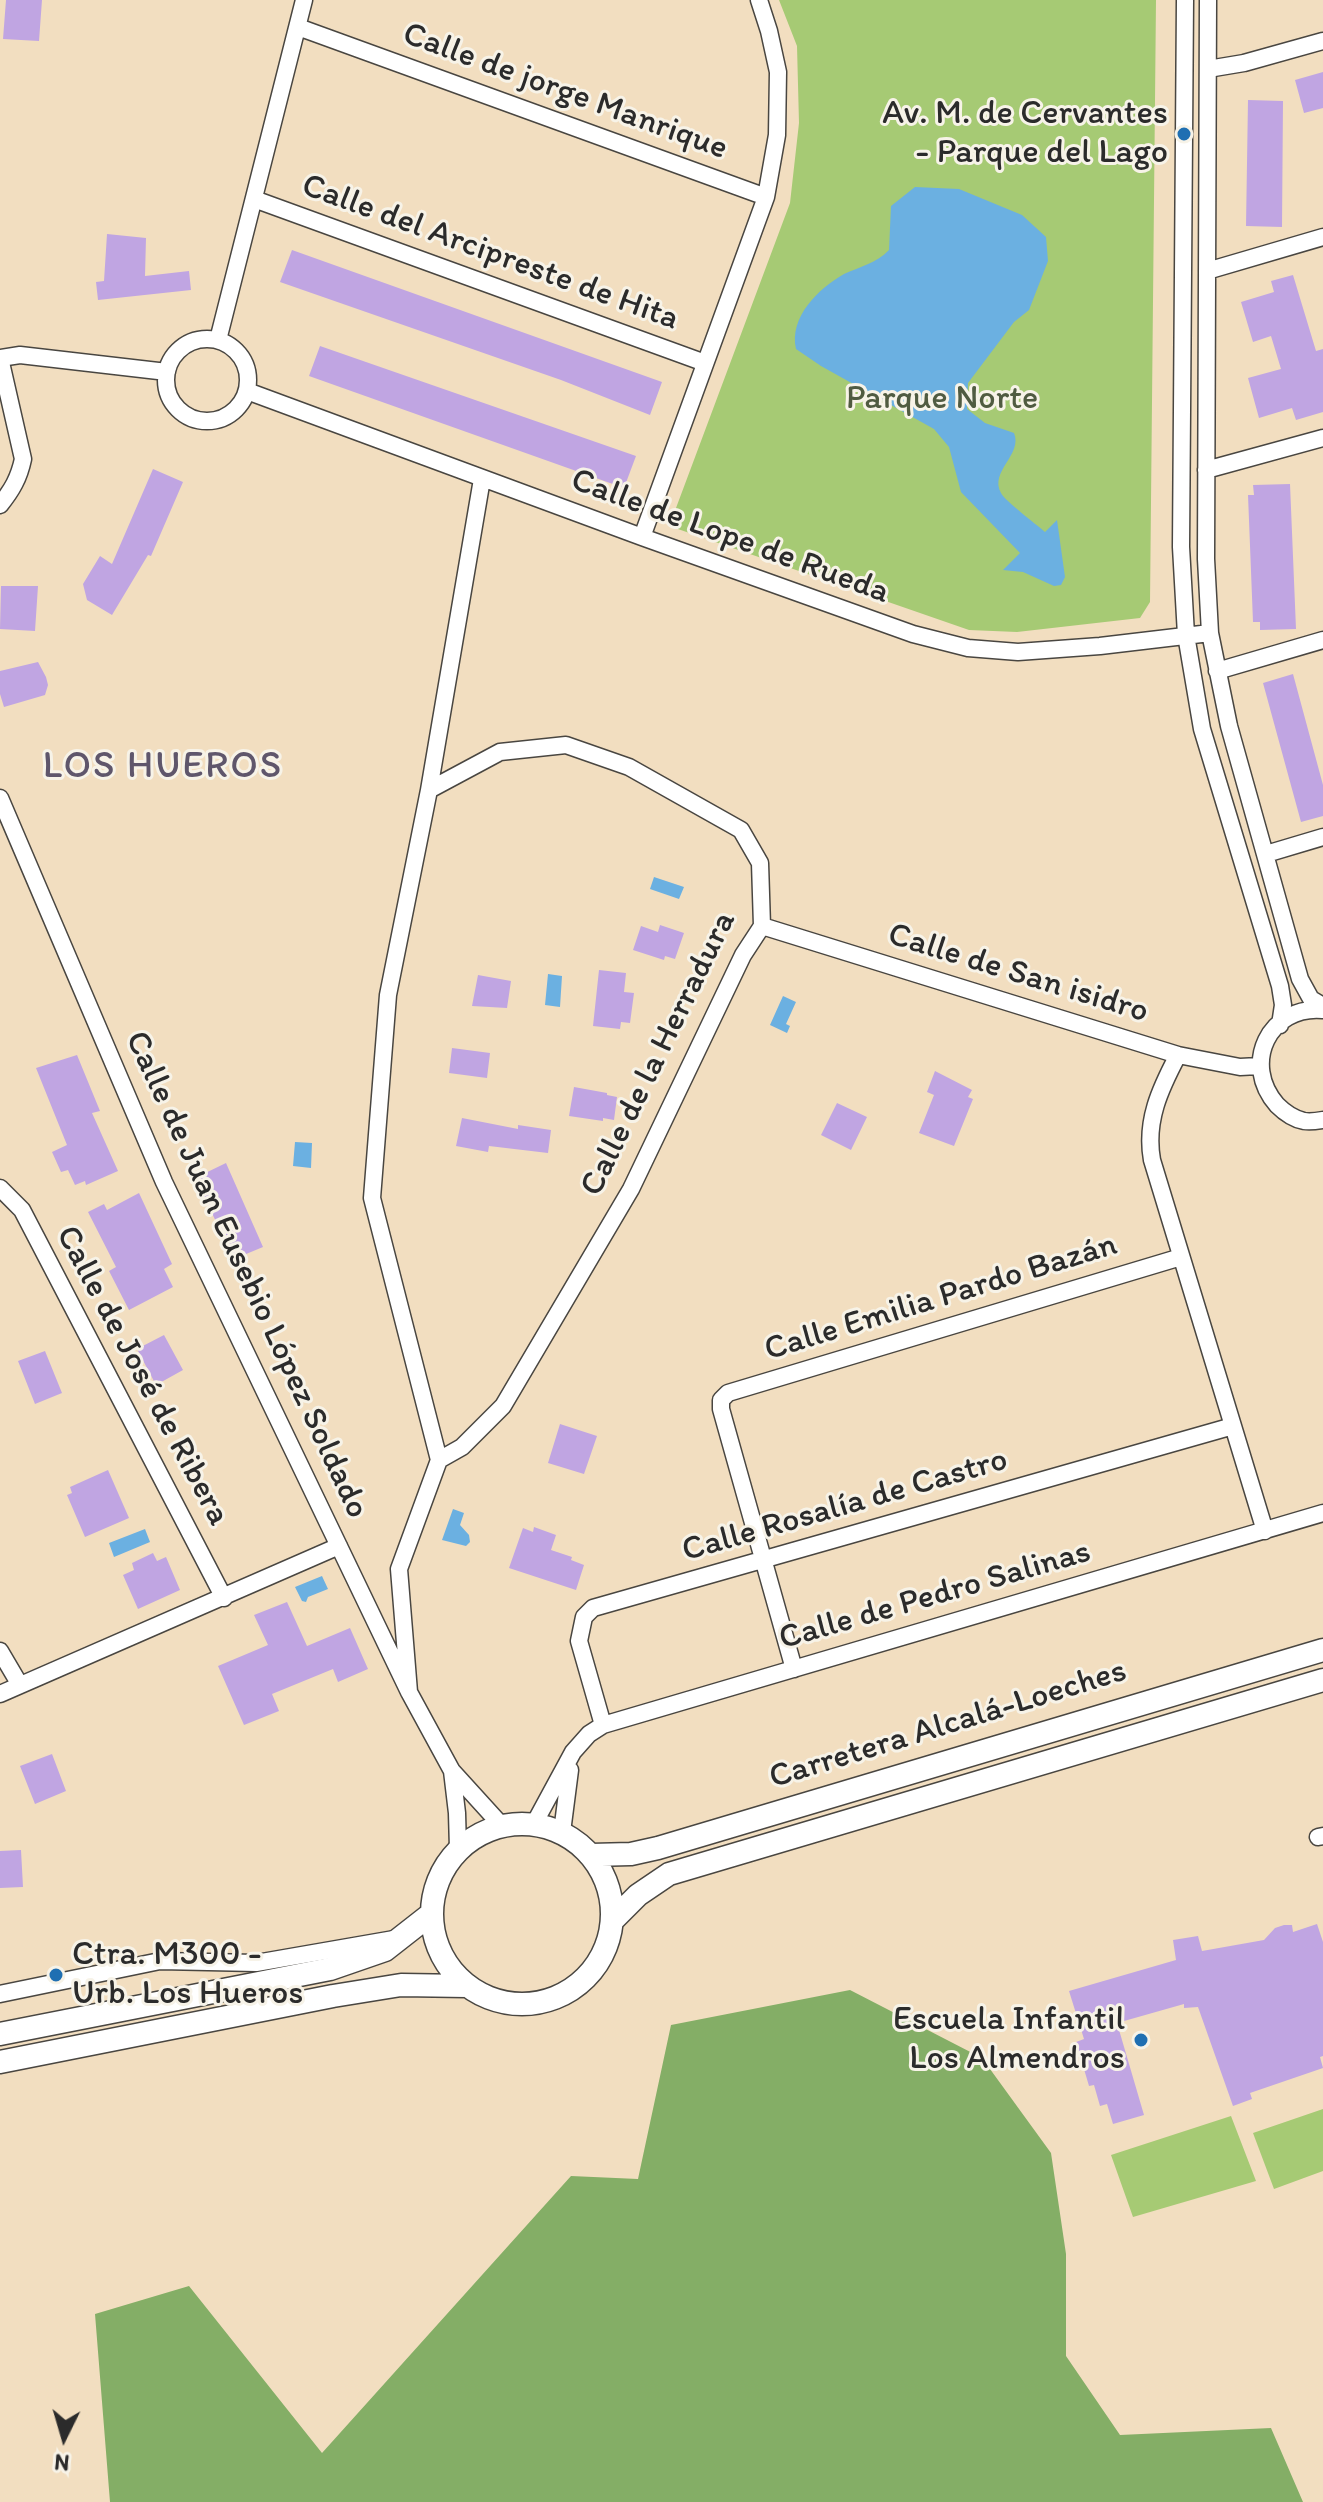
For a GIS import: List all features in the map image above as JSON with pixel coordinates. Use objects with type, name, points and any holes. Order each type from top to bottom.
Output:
[{"type":"main road","name":"Carretera Alcalá-Loeches","points":[[591,1855],[631,1854],[658,1848],[1323,1650]]},
{"type":"main road","name":"Carretera Alcalá-Loeches","points":[[613,1920],[638,1895],[669,1874],[1323,1680]]},
{"type":"main road","points":[[534,1824],[562,1832],[591,1855],[607,1885],[613,1920],[608,1943],[597,1965],[580,1983],[560,1996],[537,2003],[512,2004],[489,1998],[467,1986],[452,1971],[441,1954],[431,1914],[433,1893],[445,1866],[458,1849],[482,1833],[502,1826],[534,1824]]},
{"type":"main road","points":[[0,2034],[330,1969],[385,1950],[431,1914]]},
{"type":"main road","points":[[0,2062],[333,1996],[401,1985],[467,1986]]},
{"type":"street","points":[[218,340],[304,0]]},
{"type":"street","points":[[642,537],[766,197],[777,135],[778,72],[759,0]]},
{"type":"street","points":[[1185,0],[1181,547],[1186,635],[1202,729],[1280,986],[1283,1005],[1280,1025]]},
{"type":"street","points":[[1208,0],[1206,584],[1210,633],[1229,726],[1300,979],[1311,999],[1323,1008]]},
{"type":"street","name":"Calle de jorge Manrique","points":[[298,27],[766,197]]},
{"type":"street","points":[[1208,69],[1244,63],[1323,41]]},
{"type":"street","name":"Calle del Arcipreste de Hita","points":[[254,199],[705,363]]},
{"type":"street","points":[[1207,271],[1323,237]]},
{"type":"street","points":[[204,339],[218,340],[232,347],[246,367],[247,391],[230,414],[218,420],[201,421],[180,411],[171,400],[166,382],[167,372],[175,354],[188,344],[204,339]]},
{"type":"street","points":[[0,505],[13,490],[23,459],[0,358],[20,355],[167,372]]},
{"type":"street","name":"Calle de Lope de Rueda","points":[[247,391],[913,634],[968,648],[1018,652],[1210,633]]},
{"type":"street","points":[[1206,470],[1323,438]]},
{"type":"street","points":[[409,1692],[399,1569],[439,1460],[372,1198],[388,995],[429,790],[482,479]]},
{"type":"street","points":[[1217,671],[1323,640]]},
{"type":"street","name":"Calle de la Herradura","points":[[429,790],[500,752],[566,745],[629,767],[741,830],[760,863],[762,926],[743,955],[631,1189],[503,1406],[462,1447],[439,1460]]},
{"type":"street","name":"Calle de Juan Eusebio López Soldado","points":[[0,798],[164,1182],[409,1692],[452,1771],[502,1826]]},
{"type":"street","points":[[1266,854],[1323,837]]},
{"type":"street","name":"Calle de San isidro","points":[[762,926],[1178,1055],[1240,1067],[1259,1066]]},
{"type":"street","points":[[1323,1008],[1287,1017],[1266,1039],[1259,1066],[1266,1092],[1284,1112],[1304,1121],[1323,1120]]},
{"type":"street","points":[[1178,1055],[1158,1094],[1149,1146],[1265,1531]]},
{"type":"street","name":"Calle de José de Ribera","points":[[0,1188],[22,1210],[224,1598]]},
{"type":"street","name":"Calle Emilia Pardo Bazán","points":[[764,1560],[721,1400],[728,1393],[1181,1257]]},
{"type":"street","name":"Calle Rosalía de Castro","points":[[603,1725],[579,1641],[584,1617],[593,1608],[1233,1426]]},
{"type":"street","name":"Calle de Pedro Salinas","points":[[534,1824],[573,1752],[589,1734],[603,1725],[1323,1513]]},
{"type":"street","points":[[0,1694],[339,1546]]},
{"type":"street","points":[[764,1560],[794,1669]]},
{"type":"street","points":[[0,1651],[20,1685]]},
{"type":"street","points":[[562,1832],[573,1752]]},
{"type":"street","name":"Calle de Juan Eusebio López Soldado","points":[[452,1771],[458,1849]]},
{"type":"street","points":[[0,1994],[160,1961],[256,1963],[403,1937]]},
{"type":"green space","name":"Parque Norte","points":[[779,0],[1156,0],[1150,602],[1140,618],[1017,632],[969,630],[675,528],[676,508],[790,203],[799,123],[797,46]]},
{"type":"green space","points":[[850,1990],[982,2058],[1051,2153],[1066,2254],[1066,2356],[1120,2435],[1271,2428],[1303,2502],[110,2502],[95,2314],[189,2286],[322,2453],[571,2176],[638,2179],[671,2025]]},
{"type":"green space","points":[[1323,2109],[1323,2171],[1274,2189],[1253,2133]]},
{"type":"green space","points":[[1231,2116],[1256,2181],[1133,2217],[1111,2155]]},
{"type":"water","points":[[915,187],[959,189],[1022,215],[1046,237],[1048,261],[1029,310],[1014,322],[968,383],[967,409],[985,423],[1014,433],[1014,449],[1002,470],[998,485],[1008,501],[1045,532],[1057,520],[1065,577],[1061,585],[1054,586],[1023,572],[1003,570],[1020,553],[961,492],[949,447],[934,429],[796,349],[797,326],[808,305],[834,280],[889,250],[891,206]]},
{"type":"water","points":[[654,877],[684,887],[679,899],[650,889]]},
{"type":"water","points":[[548,974],[562,976],[560,1007],[545,1005]]},
{"type":"water","points":[[783,996],[796,1002],[786,1024],[790,1026],[787,1033],[770,1025]]},
{"type":"water","points":[[295,1142],[312,1143],[311,1168],[293,1166]]},
{"type":"water","points":[[453,1509],[464,1513],[460,1525],[469,1535],[470,1542],[466,1546],[442,1540]]},
{"type":"water","points":[[145,1529],[150,1542],[114,1557],[109,1543]]},
{"type":"water","points":[[322,1576],[328,1589],[308,1597],[306,1602],[302,1601],[295,1587]]},
{"type":"building","points":[[6,0],[42,0],[39,41],[3,39]]},
{"type":"building","points":[[1323,72],[1323,108],[1304,113],[1295,80]]},
{"type":"building","points":[[1248,100],[1283,101],[1282,227],[1246,226]]},
{"type":"building","points":[[107,234],[146,238],[145,276],[189,271],[191,290],[98,300],[96,282],[104,281]]},
{"type":"building","points":[[292,250],[662,382],[650,415],[561,380],[280,282]]},
{"type":"building","points":[[1293,275],[1316,351],[1323,349],[1323,412],[1296,420],[1292,408],[1259,418],[1248,378],[1281,369],[1271,336],[1253,342],[1241,302],[1274,292],[1271,281]]},
{"type":"building","points":[[320,346],[636,456],[624,488],[309,376]]},
{"type":"building","points":[[153,469],[183,482],[151,556],[148,555],[112,615],[87,600],[83,584],[100,556],[112,564]]},
{"type":"building","points":[[1290,484],[1296,629],[1260,630],[1260,622],[1253,622],[1248,495],[1254,495],[1253,485]]},
{"type":"building","points":[[1,586],[38,586],[35,631],[0,629]]},
{"type":"building","points":[[38,662],[48,685],[45,695],[4,707],[0,694],[0,671]]},
{"type":"building","points":[[1293,674],[1323,785],[1323,816],[1301,822],[1263,683]]},
{"type":"building","points":[[660,925],[684,933],[675,959],[665,956],[664,960],[633,950],[641,926],[658,932]]},
{"type":"building","points":[[599,970],[626,973],[624,992],[634,993],[630,1023],[621,1022],[620,1029],[593,1026]]},
{"type":"building","points":[[478,975],[511,981],[507,1008],[472,1006]]},
{"type":"building","points":[[452,1048],[490,1053],[487,1078],[449,1073]]},
{"type":"building","points":[[77,1055],[100,1111],[92,1113],[118,1171],[86,1185],[85,1181],[75,1185],[68,1170],[61,1172],[52,1152],[67,1145],[36,1068]]},
{"type":"building","points":[[935,1071],[972,1090],[968,1097],[973,1099],[954,1146],[919,1133],[934,1095],[927,1092]]},
{"type":"building","points":[[574,1087],[617,1097],[614,1120],[569,1116]]},
{"type":"building","points":[[837,1103],[867,1117],[851,1150],[821,1135]]},
{"type":"building","points":[[462,1118],[518,1129],[518,1125],[551,1130],[548,1153],[489,1146],[488,1152],[456,1146]]},
{"type":"building","points":[[226,1163],[263,1247],[234,1259],[195,1178]]},
{"type":"building","points":[[139,1193],[172,1264],[164,1269],[173,1287],[129,1310],[109,1271],[116,1267],[88,1212],[104,1204],[107,1210]]},
{"type":"building","points":[[164,1335],[183,1370],[156,1385],[137,1349]]},
{"type":"building","points":[[45,1351],[62,1393],[35,1404],[18,1361]]},
{"type":"building","points":[[560,1424],[597,1436],[584,1474],[548,1463]]},
{"type":"building","points":[[108,1470],[129,1518],[85,1537],[67,1495],[72,1493],[70,1487]]},
{"type":"building","points":[[534,1527],[556,1535],[551,1550],[584,1565],[576,1590],[509,1568],[523,1528],[533,1532]]},
{"type":"building","points":[[153,1553],[157,1561],[166,1557],[180,1590],[138,1609],[123,1575],[134,1570],[132,1563]]},
{"type":"building","points":[[287,1602],[307,1646],[350,1628],[368,1669],[338,1682],[333,1669],[272,1694],[279,1711],[244,1725],[218,1666],[268,1645],[254,1615]]},
{"type":"building","points":[[52,1754],[66,1791],[35,1804],[20,1766]]},
{"type":"building","points":[[21,1850],[23,1887],[0,1888],[0,1851]]},
{"type":"building","points":[[1317,1924],[1323,1942],[1323,2056],[1320,2057],[1323,2068],[1250,2093],[1252,2099],[1233,2106],[1198,2007],[1184,2008],[1184,2004],[1117,2023],[1144,2115],[1113,2124],[1107,2104],[1100,2106],[1094,2085],[1089,2086],[1076,2042],[1084,2039],[1069,1991],[1176,1960],[1173,1940],[1198,1936],[1202,1951],[1264,1940],[1275,1928],[1284,1925],[1292,1925],[1293,1932]]},
{"type":"place","name":"Av. M. de Cervantes - Parque del Lago","points":[[1184,134]]},
{"type":"place","name":"Ctra. M300 - Urb. Los Hueros","points":[[56,1975]]},
{"type":"place","name":"Escuela Infantil Los Almendros","points":[[1141,2040]]},
{"type":"district","name":"LOS HUEROS","points":[[163,767]]}]
